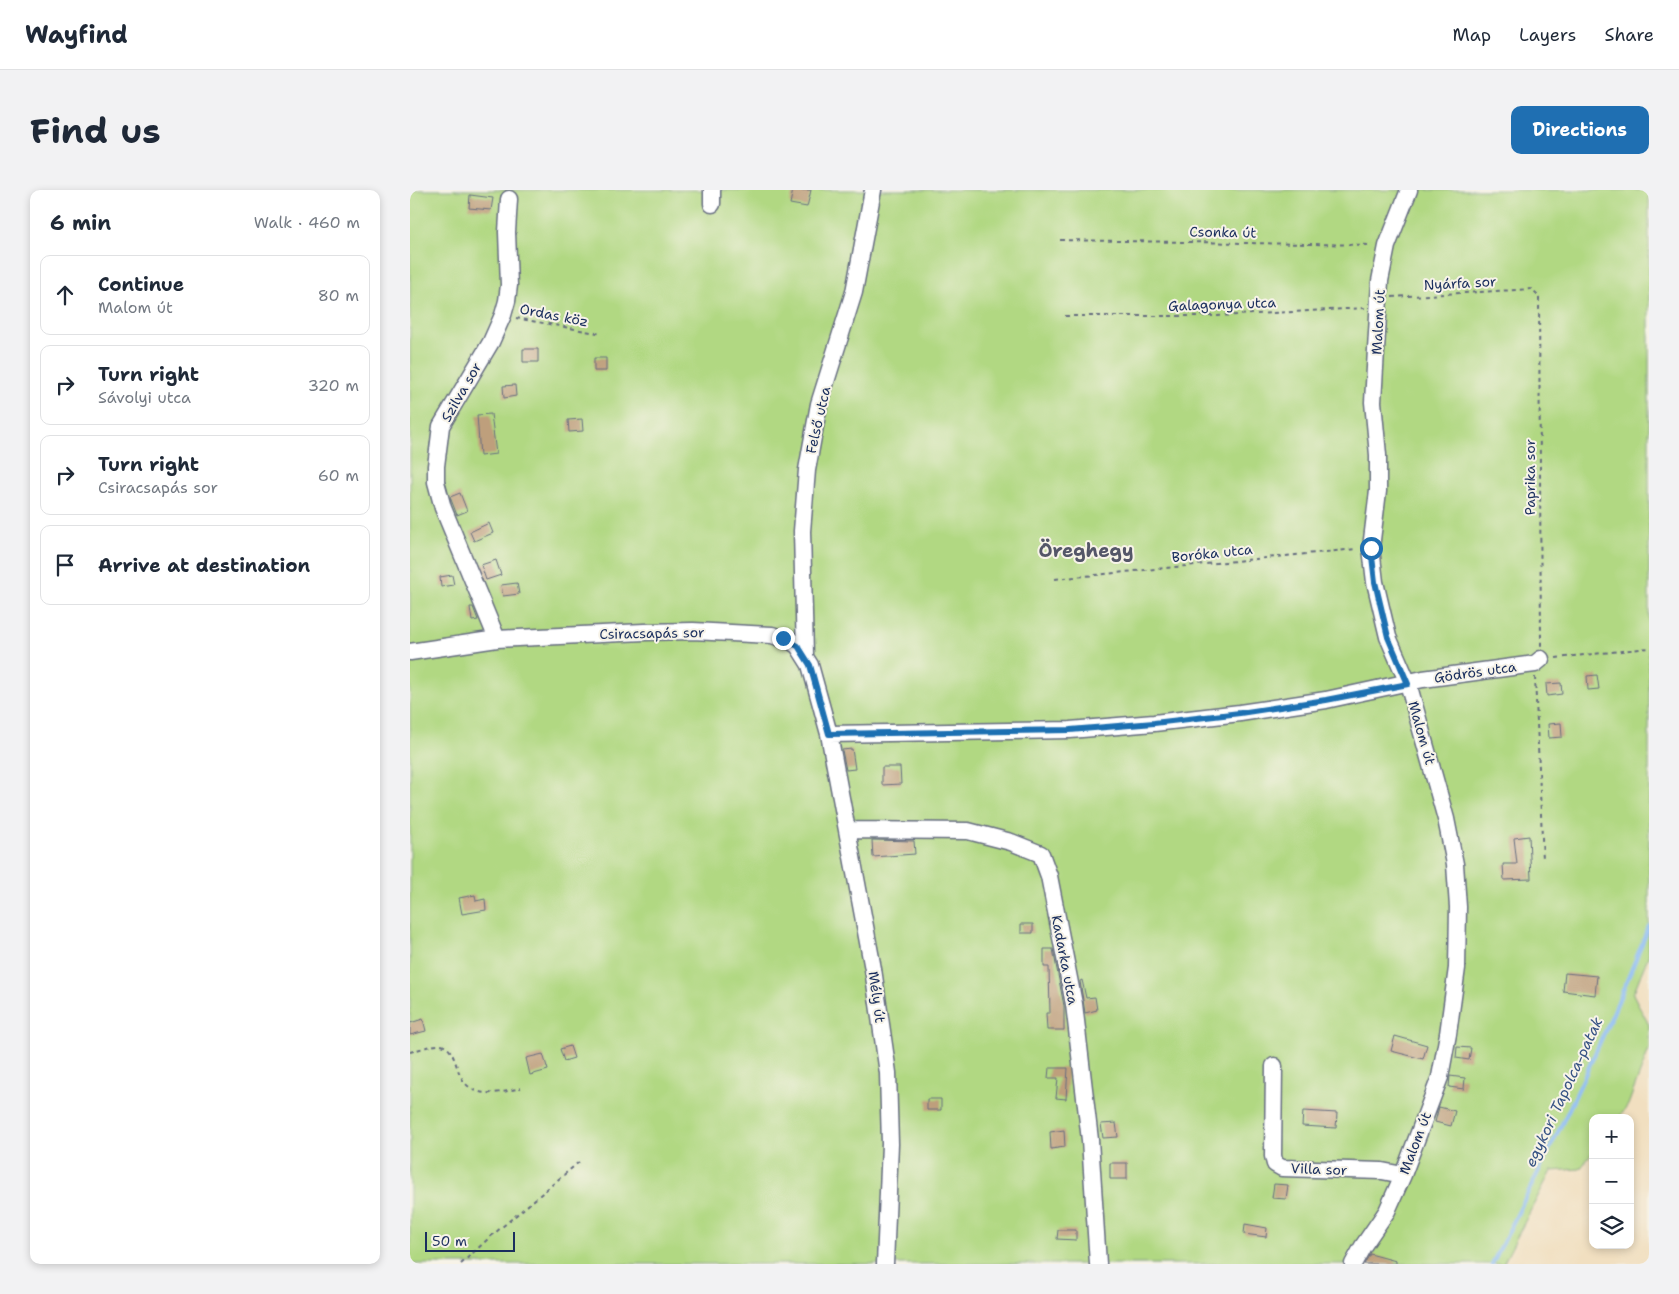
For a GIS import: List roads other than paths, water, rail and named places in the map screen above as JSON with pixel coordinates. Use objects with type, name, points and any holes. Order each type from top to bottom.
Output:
[{"type":"street","name":"Felső utca","points":[[805,655],[802,531],[806,470],[819,404],[854,292],[873,190]]},
{"type":"street","name":"Malom út","points":[[1353,1264],[1387,1211],[1440,1077],[1448,1034],[1456,968],[1458,907],[1455,864],[1446,819],[1408,684],[1388,637],[1375,582],[1371,548],[1378,491],[1378,454],[1373,402],[1380,281],[1387,246],[1409,190]]},
{"type":"street","name":"Szilva sor","points":[[497,639],[443,508],[436,482],[436,466],[441,426],[491,342],[507,301],[509,285],[507,232],[509,199]]},
{"type":"street","name":"Csiracsapás sor","points":[[410,652],[497,639],[673,631],[772,635],[791,641],[805,655],[815,679],[829,734]]},
{"type":"street","name":"Gödrös utca","points":[[829,734],[1079,730],[1154,723],[1326,700],[1408,684],[1423,679],[1538,661]]},
{"type":"street","name":"Mély út","points":[[829,734],[873,969],[888,1073],[890,1144],[885,1264]]},
{"type":"street","name":"Kadarka utca","points":[[848,830],[968,831],[1011,842],[1041,854],[1049,876],[1074,1004],[1090,1140],[1098,1264]]},
{"type":"street","name":"Villa sor","points":[[1274,1066],[1273,1156],[1275,1164],[1282,1168],[1382,1171],[1403,1174]]},
{"type":"waterway","name":"egykori Tapolca-patak","points":[[1492,1264],[1594,1055],[1649,926]]},
{"type":"district","name":"Öreghegy","points":[[1086,550]]}]
